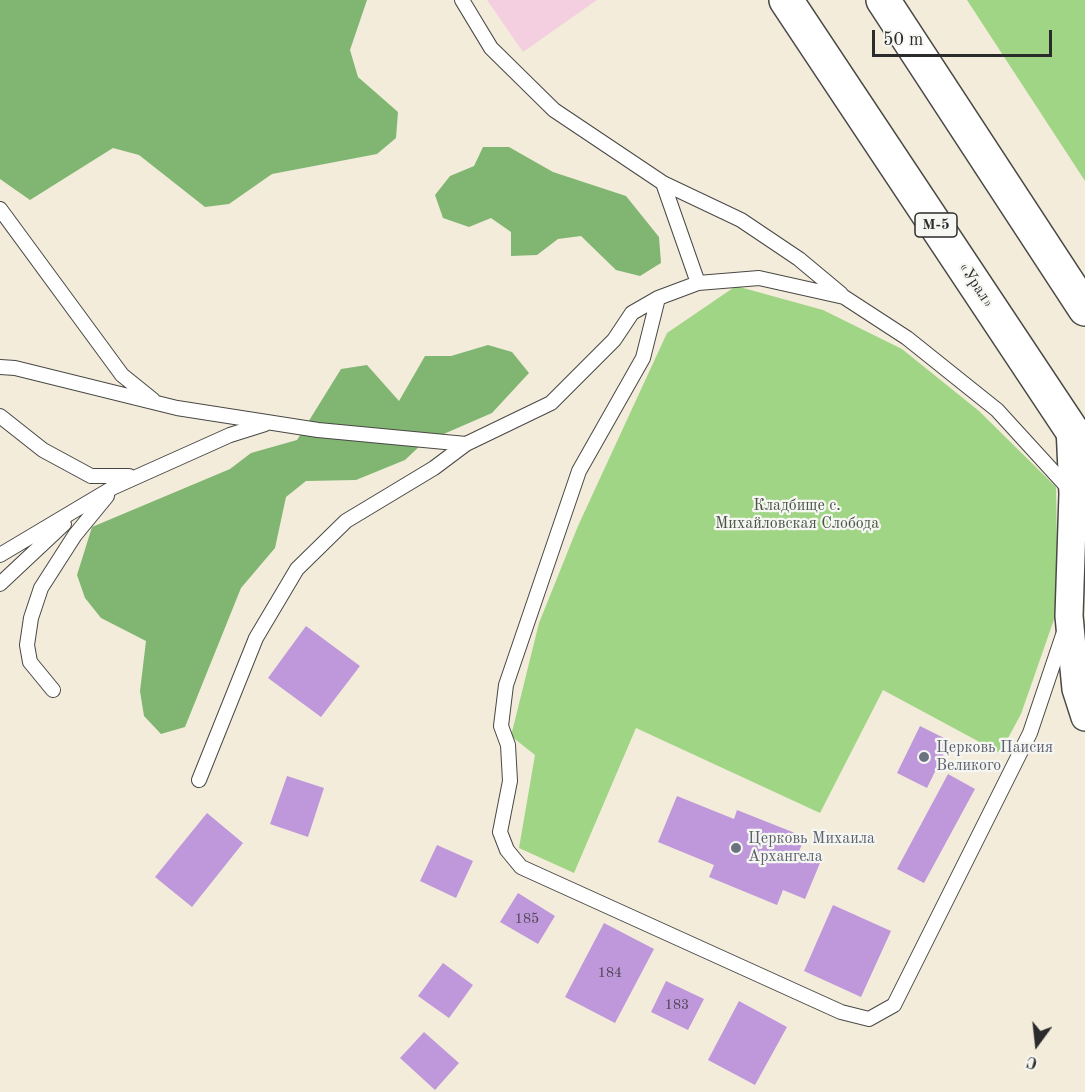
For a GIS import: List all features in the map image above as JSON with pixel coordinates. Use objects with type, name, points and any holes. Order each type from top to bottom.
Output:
[{"type":"highway","name":"«Урал»","points":[[786,0],[1078,438]]},
{"type":"highway","points":[[883,0],[1085,309]]},
{"type":"street","points":[[1078,438],[1073,494],[1069,616],[1076,689],[1085,717]]},
{"type":"lane","points":[[462,0],[491,48],[554,110],[663,183],[741,220],[799,259],[844,297],[907,338],[997,410],[1073,494]]},
{"type":"lane","points":[[663,183],[698,284]]},
{"type":"lane","points":[[0,209],[122,375],[157,403]]},
{"type":"lane","points":[[199,780],[256,638],[297,569],[346,521],[434,468],[466,444],[550,403],[614,340],[632,313],[658,298],[698,284],[759,278],[844,297]]},
{"type":"lane","points":[[658,298],[643,358],[579,471],[506,685],[501,726],[508,745],[510,781],[500,832],[507,850],[521,867],[841,1012],[869,1019],[894,1005],[1030,733],[1069,616]]},
{"type":"lane","points":[[0,367],[15,368],[157,403],[318,430],[466,444]]},
{"type":"lane","points":[[0,416],[43,450],[91,476],[137,476]]},
{"type":"lane","points":[[0,555],[114,487],[230,435],[270,422]]},
{"type":"lane","points":[[53,690],[30,662],[27,645],[31,618],[41,588],[75,535],[114,487]]},
{"type":"lane","points":[[0,584],[82,506]]},
{"type":"shaded area","points":[[487,0],[597,0],[523,52]]},
{"type":"green space","points":[[0,0],[367,0],[350,50],[358,77],[398,112],[396,138],[377,154],[272,174],[229,204],[205,207],[139,155],[113,148],[30,200],[0,179]]},
{"type":"green space","points":[[967,0],[1085,0],[1085,181]]},
{"type":"green space","points":[[483,147],[509,147],[553,172],[626,196],[659,237],[661,263],[640,276],[616,270],[581,236],[558,239],[537,255],[511,256],[511,232],[491,218],[469,227],[443,218],[435,195],[450,176],[474,166]]},
{"type":"green space","name":"Кладбище с. Михайловская Слобода","points":[[736,286],[823,310],[902,349],[979,411],[1056,487],[1058,608],[1021,714],[1000,753],[883,690],[820,813],[636,728],[574,873],[519,848],[535,755],[511,736],[539,623],[578,526],[667,333]]},
{"type":"green space","points":[[488,345],[512,352],[529,373],[492,413],[423,443],[405,460],[356,480],[306,481],[286,497],[275,548],[241,588],[185,727],[161,734],[144,716],[140,691],[146,641],[101,618],[85,598],[77,575],[92,527],[230,469],[251,453],[297,440],[341,369],[367,365],[399,401],[425,356],[451,356]]},
{"type":"building","points":[[306,626],[360,666],[321,717],[268,678]]},
{"type":"building","name":"Церковь Паисия Великого","points":[[920,726],[950,741],[927,788],[897,773]]},
{"type":"building","points":[[948,774],[975,789],[924,883],[897,869]]},
{"type":"building","points":[[287,776],[324,788],[308,837],[270,824]]},
{"type":"building","name":"Церковь Михаила Архангела","points":[[677,796],[734,819],[737,810],[805,837],[798,854],[820,863],[805,899],[783,890],[777,905],[709,877],[714,865],[658,842]]},
{"type":"building","points":[[207,813],[243,843],[192,907],[155,877]]},
{"type":"building","points":[[437,845],[473,861],[456,898],[420,881]]},
{"type":"building","points":[[518,893],[555,916],[538,944],[500,922]]},
{"type":"building","points":[[833,905],[891,931],[861,997],[804,971]]},
{"type":"building","points":[[604,923],[654,949],[615,1023],[565,997]]},
{"type":"building","points":[[443,963],[473,985],[449,1018],[418,996]]},
{"type":"building","points":[[666,981],[704,999],[688,1030],[651,1012]]},
{"type":"building","points":[[739,1001],[787,1027],[755,1085],[708,1060]]},
{"type":"building","points":[[424,1032],[459,1063],[435,1090],[400,1058]]},
{"type":"place","name":"Церковь Паисия Великого","points":[[924,757]]},
{"type":"place","name":"Церковь Михаила Архангела","points":[[736,848]]}]
